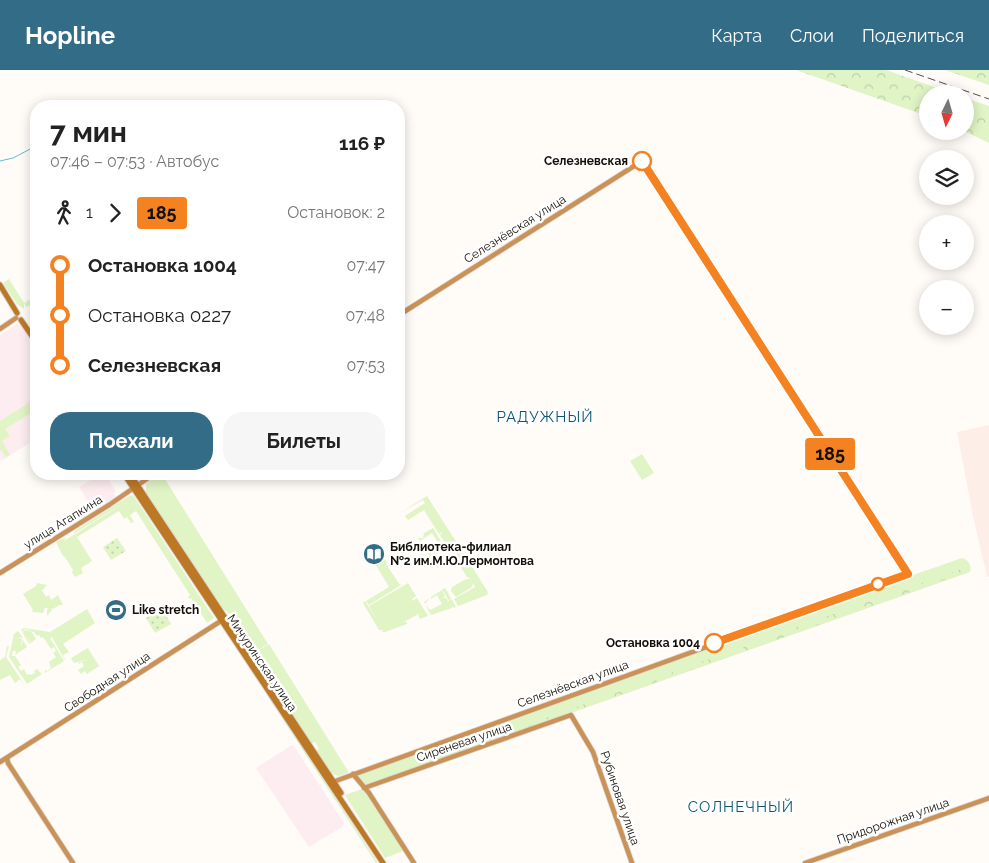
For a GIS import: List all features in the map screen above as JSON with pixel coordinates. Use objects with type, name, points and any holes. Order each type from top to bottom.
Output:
[{"type":"main road","points":[[0,286],[30,334]]},
{"type":"main road","name":"Мичуринская улица","points":[[130,480],[136,487]]},
{"type":"main road","name":"Мичуринская улица","points":[[133,480],[384,863]]},
{"type":"street","name":"Селезнёвская улица","points":[[331,782],[908,574],[642,160],[405,311]]},
{"type":"street","points":[[0,330],[18,317]]},
{"type":"street","points":[[136,487],[146,480]]},
{"type":"street","name":"улица Агапкина","points":[[0,573],[136,487]]},
{"type":"street","name":"Свободная улица","points":[[0,762],[224,619]]},
{"type":"street","name":"Сиреневая улица","points":[[364,788],[571,715]]},
{"type":"street","name":"Рубиновая улица","points":[[571,715],[593,752],[632,863]]},
{"type":"street","points":[[7,758],[8,763],[72,863]]},
{"type":"street","points":[[353,774],[414,863]]},
{"type":"street","name":"Придорожная улица","points":[[804,863],[989,798]]},
{"type":"shaded area","points":[[17,324],[22,326],[30,338],[30,443],[1,461],[0,458],[0,335]]},
{"type":"shaded area","points":[[989,425],[989,577],[987,577],[957,432]]},
{"type":"shaded area","points":[[90,480],[109,480],[116,492],[114,493],[116,497],[94,511],[79,487]]},
{"type":"shaded area","points":[[292,745],[344,823],[342,827],[309,847],[256,768]]},
{"type":"green space","points":[[796,70],[886,70],[928,85],[919,85],[919,113]]},
{"type":"green space","points":[[945,70],[989,70],[989,85]]},
{"type":"green space","points":[[974,101],[989,106],[989,143],[974,136]]},
{"type":"green space","points":[[9,279],[24,303],[24,309],[17,304],[3,283]]},
{"type":"green space","points":[[30,300],[30,305],[26,307],[24,303]]},
{"type":"green space","points":[[30,402],[30,414],[5,429],[10,436],[2,441],[10,455],[6,457],[0,449],[0,421]]},
{"type":"green space","points":[[642,454],[654,473],[642,480],[630,461]]},
{"type":"green space","points":[[151,480],[166,480],[268,644],[252,654],[234,627],[231,615],[221,607],[146,494],[146,484]]},
{"type":"green space","points":[[133,495],[214,618],[207,623],[191,598],[189,599],[190,595],[136,511],[130,515],[134,522],[131,523],[127,517],[124,519],[119,511],[77,537],[92,561],[81,568],[83,573],[75,577],[72,572],[73,570],[56,542],[66,537],[64,541],[132,498],[73,534],[76,530]]},
{"type":"green space","points":[[427,496],[488,592],[487,595],[458,606],[454,599],[475,587],[473,583],[472,587],[456,597],[451,591],[452,587],[466,579],[471,579],[467,577],[440,535],[443,532],[439,534],[424,510],[408,520],[405,516],[425,503],[423,500],[400,513]]},
{"type":"green space","points":[[433,528],[442,543],[434,549],[443,544],[452,559],[444,565],[439,564],[437,569],[435,565],[447,557],[442,550],[430,557],[425,549],[437,541],[432,533],[420,541],[418,538],[423,538],[424,533]],"holes":[[[429,548],[434,549],[433,554],[428,553]]]},
{"type":"green space","points":[[117,538],[126,551],[111,560],[103,547]]},
{"type":"green space","points":[[962,558],[969,564],[970,572],[364,786],[357,774],[418,752],[420,754],[426,750],[807,612]]},
{"type":"green space","points":[[383,559],[387,562],[386,564],[400,585],[403,584],[369,605],[366,601],[389,587],[376,565]]},
{"type":"green space","points":[[967,567],[969,571],[745,651],[743,646]]},
{"type":"green space","points":[[37,583],[47,585],[42,590],[46,597],[49,595],[51,600],[58,595],[63,605],[51,608],[52,610],[47,616],[47,609],[49,608],[45,607],[43,613],[32,612],[33,610],[23,594],[36,586]]},
{"type":"green space","points":[[408,583],[416,596],[412,599],[413,601],[417,598],[428,616],[420,619],[418,615],[420,613],[404,622],[407,622],[407,624],[381,632],[384,630],[379,630],[363,603],[365,601],[379,623],[369,606]]},
{"type":"green space","points":[[445,588],[449,594],[448,596],[451,598],[449,600],[452,599],[456,607],[453,608],[452,606],[452,608],[431,615],[425,604],[430,610],[442,604],[437,595],[431,599],[431,597],[442,590],[445,596],[443,598],[446,598],[447,602],[449,601],[442,589]]},
{"type":"green space","points":[[87,609],[95,623],[63,644],[69,652],[63,655],[66,662],[52,637],[50,638],[64,661],[45,673],[45,670],[47,671],[51,668],[49,662],[56,657],[53,653],[56,651],[54,647],[51,649],[43,637],[41,638],[34,632],[26,629],[22,631],[24,634],[23,631],[31,631],[36,639],[31,643],[29,644],[21,630],[24,628],[50,632]]},
{"type":"green space","points":[[162,609],[171,624],[155,633],[146,618]]},
{"type":"green space","points":[[18,631],[23,638],[17,637],[22,639],[21,647],[23,640],[27,647],[15,655],[16,651],[13,651],[12,656],[15,656],[21,665],[18,667],[21,671],[24,669],[27,675],[35,673],[34,671],[37,669],[42,674],[27,684],[9,657],[14,634]]},
{"type":"green space","points":[[269,644],[348,773],[339,776],[328,770],[320,758],[317,750],[319,749],[315,742],[312,743],[307,737],[252,655]]},
{"type":"green space","points":[[7,646],[9,646],[6,657],[26,687],[20,679],[15,683],[10,675],[0,680],[0,660],[5,657]]},
{"type":"green space","points":[[88,648],[99,666],[87,674],[85,671],[81,674],[78,670],[84,666],[82,662],[78,663],[89,659],[74,663],[71,658]]},
{"type":"green space","points":[[735,650],[737,654],[669,678],[667,674]]},
{"type":"green space","points":[[656,679],[657,682],[458,752],[457,749]]},
{"type":"green space","points":[[267,695],[271,699],[378,863],[376,863]]},
{"type":"green space","points":[[362,789],[368,794],[403,851],[385,858],[345,795]]},
{"type":"waterway","points":[[0,161],[13,158],[30,149]]},
{"type":"railway","points":[[905,70],[989,99]]},
{"type":"bus line","name":"185","points":[[642,161],[908,574],[714,643]]},
{"type":"place","name":"Селезневская","points":[[642,161]]},
{"type":"place","name":"Библиотека-филиал №2 им.М.Ю.Лермонтова","points":[[374,554]]},
{"type":"place","name":"Like stretch","points":[[116,610]]},
{"type":"place","name":"Остановка 1004","points":[[714,643]]},
{"type":"district","name":"РАДУЖНЫЙ","points":[[545,417]]},
{"type":"district","name":"СОЛНЕЧНЫЙ","points":[[741,807]]}]
